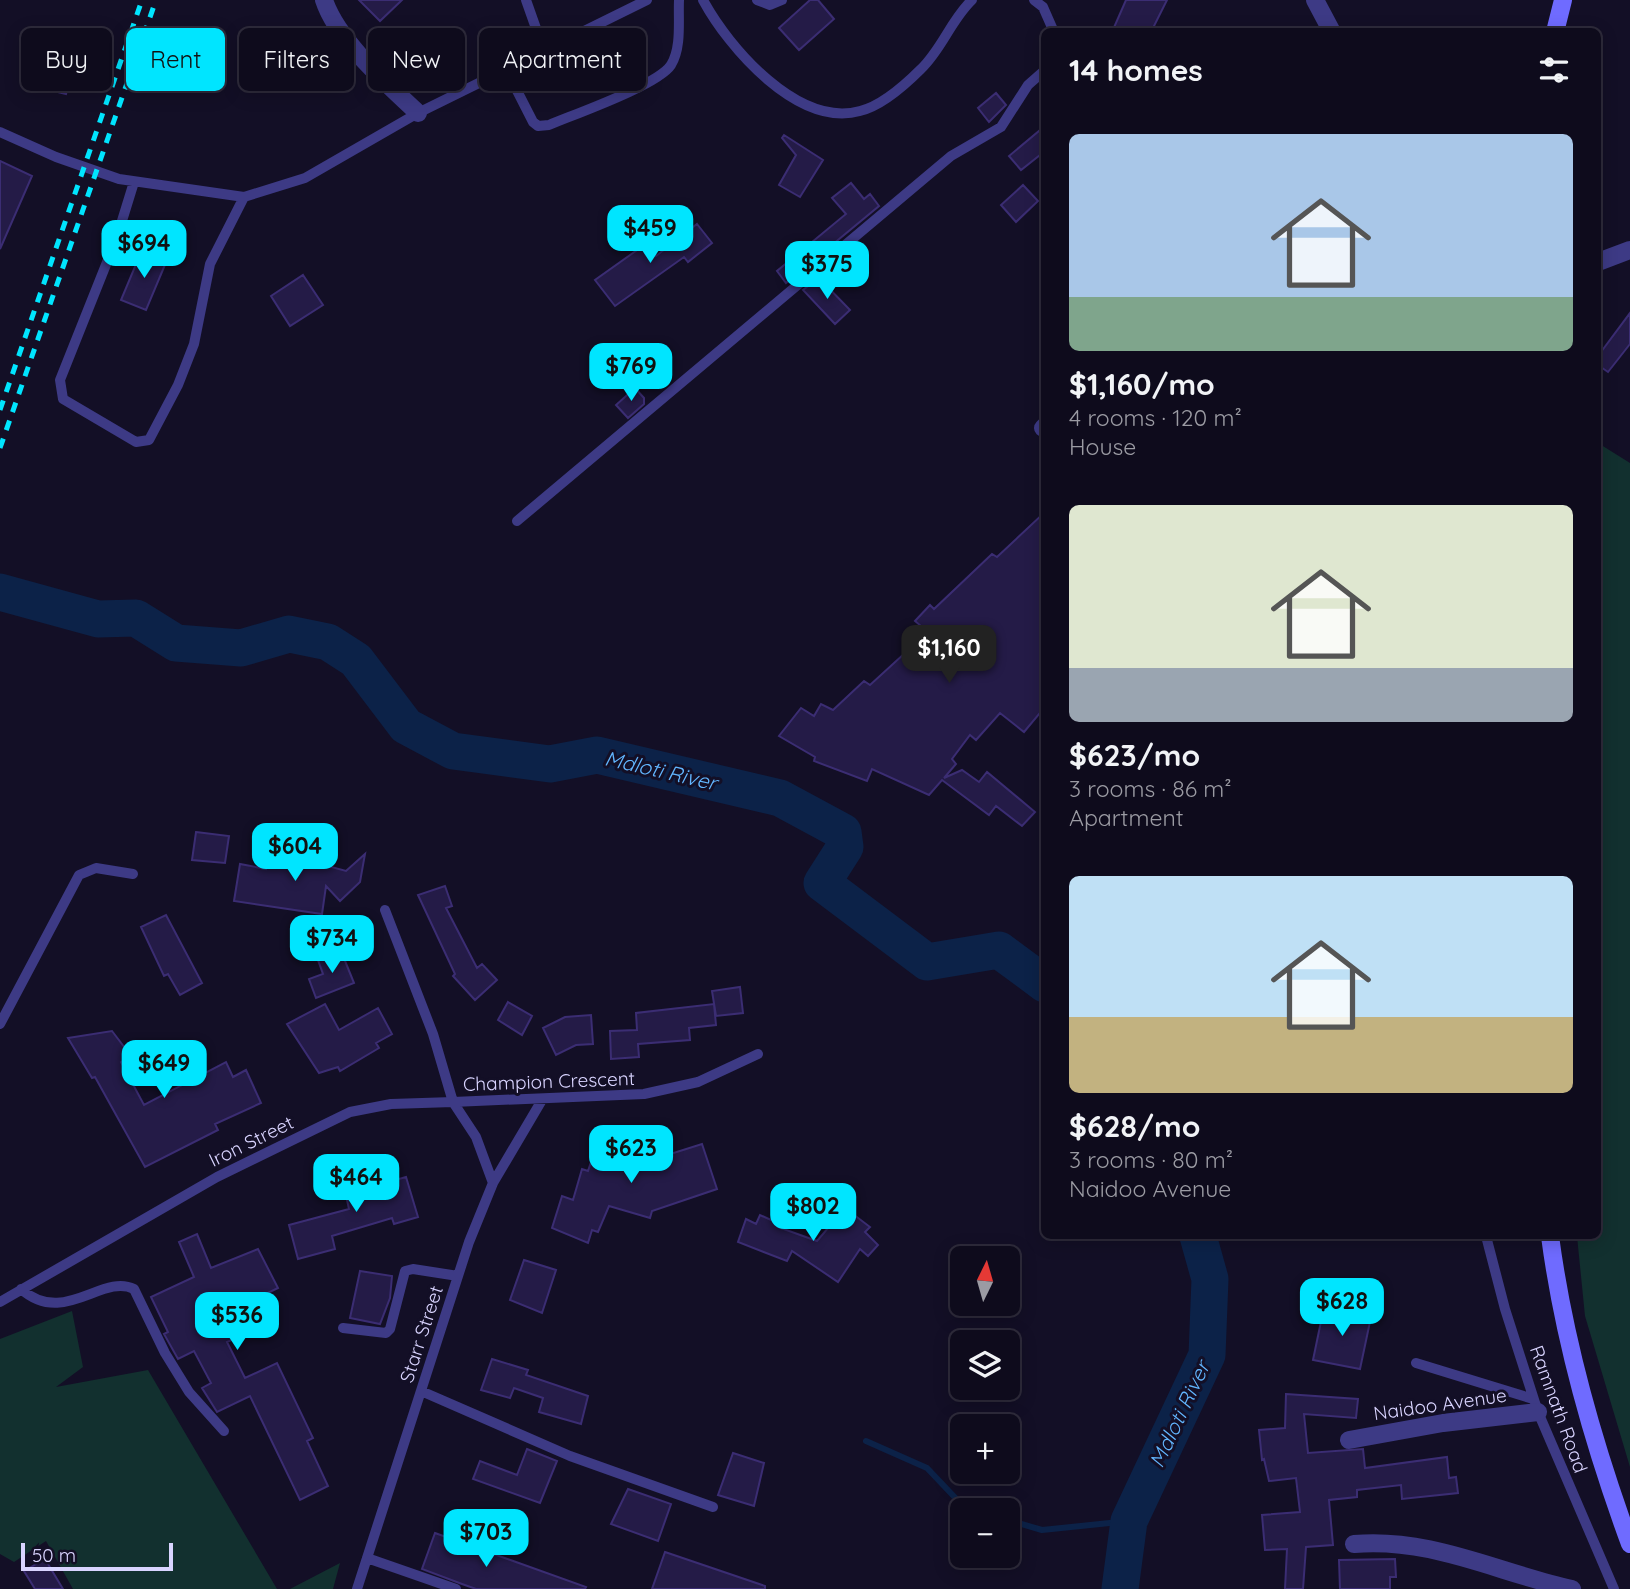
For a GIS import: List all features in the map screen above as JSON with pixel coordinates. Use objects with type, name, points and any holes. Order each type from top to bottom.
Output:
[{"type":"street","points":[[1315,0],[1330,28]]},
{"type":"street","points":[[1556,28],[1563,0]]},
{"type":"street","points":[[326,6],[377,73],[418,113]]},
{"type":"street","points":[[1601,261],[1630,250]]},
{"type":"street","points":[[1550,1239],[1557,1288],[1577,1381],[1598,1454],[1630,1544]]},
{"type":"street","name":"Naidoo Avenue","points":[[1349,1440],[1536,1405]]},
{"type":"street","points":[[1354,1544],[1382,1541],[1418,1545],[1501,1572],[1572,1589]]},
{"type":"lane","points":[[526,0],[536,28]]},
{"type":"lane","points":[[590,28],[647,0]]},
{"type":"lane","points":[[646,84],[659,78],[666,71],[676,50],[679,0]]},
{"type":"lane","points":[[703,0],[734,44],[764,78],[796,99],[831,113],[846,114],[869,108],[920,70],[947,36],[961,10],[972,0]]},
{"type":"lane","points":[[757,0],[770,5],[782,0]]},
{"type":"lane","points":[[1034,0],[1042,8],[1052,28]]},
{"type":"lane","points":[[517,521],[951,156],[1001,127],[1022,93],[1041,74]]},
{"type":"lane","points":[[0,132],[56,157],[134,182],[243,197],[305,178],[418,113],[479,82]]},
{"type":"lane","points":[[517,91],[533,122],[538,125],[549,125],[629,91]]},
{"type":"lane","points":[[134,182],[117,237],[60,380],[63,399],[136,442],[149,440],[178,385],[194,344],[211,264],[243,197]]},
{"type":"lane","points":[[0,1024],[79,875],[96,868],[133,874]]},
{"type":"lane","name":"Champion Crescent","points":[[385,910],[433,1034],[453,1102],[542,1100],[670,1090],[698,1082],[758,1054]]},
{"type":"lane","name":"Starr Street","points":[[357,1589],[458,1276],[493,1183],[542,1100]]},
{"type":"lane","points":[[453,1102],[476,1137],[493,1183]]},
{"type":"lane","name":"Iron Street","points":[[0,1301],[217,1177],[350,1112],[391,1104],[453,1102]]},
{"type":"lane","name":"Ramnath Road","points":[[1487,1239],[1536,1405],[1615,1589]]},
{"type":"lane","points":[[343,1328],[386,1333],[390,1329],[405,1271],[413,1269],[458,1276]]},
{"type":"lane","points":[[21,1289],[34,1300],[46,1304],[122,1286],[134,1290],[165,1353],[189,1392],[224,1431]]},
{"type":"lane","points":[[1416,1363],[1536,1405]]},
{"type":"lane","points":[[421,1391],[570,1456],[713,1507]]},
{"type":"lane","points":[[367,1558],[456,1589]]},
{"type":"green space","points":[[1601,445],[1630,463],[1630,1467],[1585,1316],[1577,1239],[1601,1239]]},
{"type":"green space","points":[[72,1311],[83,1367],[56,1387],[148,1370],[277,1589],[73,1589],[46,1541],[14,1562],[0,1554],[0,1339]]},
{"type":"green space","points":[[340,1563],[333,1589],[290,1589]]},
{"type":"building","points":[[359,0],[402,0],[380,21]]},
{"type":"building","points":[[810,0],[818,0],[834,19],[799,50],[779,28]]},
{"type":"building","points":[[1126,0],[1167,0],[1153,28],[1114,28]]},
{"type":"building","points":[[996,93],[1006,105],[989,122],[978,108]]},
{"type":"building","points":[[1041,129],[1041,154],[1021,170],[1009,156]]},
{"type":"building","points":[[784,135],[823,160],[800,197],[779,185],[796,155],[782,138]]},
{"type":"building","points":[[0,161],[32,176],[0,249]]},
{"type":"building","points":[[851,183],[864,199],[870,194],[879,206],[786,283],[777,271],[846,214],[832,198]]},
{"type":"building","points":[[1023,185],[1038,201],[1016,222],[1001,205]]},
{"type":"building","points":[[697,224],[712,243],[688,262],[684,257],[615,306],[595,280],[647,243],[656,256]]},
{"type":"building","points":[[142,250],[167,260],[146,310],[121,300]]},
{"type":"building","points":[[303,275],[323,305],[290,326],[271,296]]},
{"type":"building","points":[[819,278],[850,310],[835,324],[803,290]]},
{"type":"building","points":[[1630,313],[1630,344],[1608,372],[1601,367],[1601,352]]},
{"type":"building","points":[[635,388],[644,398],[644,404],[628,418],[616,405]]},
{"type":"building","points":[[1041,516],[1041,712],[1024,732],[1000,713],[976,740],[970,735],[952,759],[956,764],[944,778],[962,770],[979,782],[987,772],[1035,812],[1022,826],[996,806],[989,815],[942,780],[929,795],[872,769],[867,781],[814,761],[815,757],[779,736],[801,708],[814,716],[821,704],[833,710],[864,681],[870,685],[928,632],[915,621],[930,605],[934,609],[992,554],[997,557]]},
{"type":"building","points":[[196,832],[229,836],[225,863],[192,860]]},
{"type":"building","points":[[272,851],[346,871],[365,854],[360,882],[340,901],[326,886],[322,914],[234,901],[240,864],[266,869]]},
{"type":"building","points":[[445,886],[452,906],[446,908],[477,968],[482,964],[497,980],[475,1000],[453,976],[455,974],[418,895]]},
{"type":"building","points":[[166,915],[202,983],[180,995],[168,974],[164,976],[141,927]]},
{"type":"building","points":[[341,951],[354,983],[316,998],[309,979],[323,974],[318,960]]},
{"type":"building","points":[[740,987],[743,1013],[716,1016],[712,991]]},
{"type":"building","points":[[508,1002],[532,1016],[522,1035],[498,1020]]},
{"type":"building","points":[[325,1004],[339,1030],[378,1008],[392,1034],[376,1043],[379,1048],[340,1071],[338,1067],[319,1073],[287,1024]]},
{"type":"building","points":[[714,1004],[716,1025],[689,1028],[690,1040],[638,1044],[639,1057],[611,1059],[610,1031],[637,1030],[636,1013]]},
{"type":"building","points":[[591,1015],[593,1044],[576,1045],[556,1055],[543,1028],[565,1017]]},
{"type":"building","points":[[112,1031],[131,1056],[121,1062],[144,1105],[226,1062],[233,1077],[246,1070],[261,1103],[215,1124],[218,1130],[145,1167],[95,1077],[92,1078],[68,1038]]},
{"type":"building","points":[[602,1129],[634,1138],[626,1168],[702,1144],[717,1189],[652,1211],[650,1218],[609,1206],[598,1232],[592,1230],[588,1243],[552,1228],[562,1196],[573,1200],[582,1169],[588,1171]]},
{"type":"building","points":[[378,1171],[381,1184],[406,1177],[418,1217],[394,1224],[392,1218],[332,1236],[335,1249],[298,1259],[289,1225],[349,1209],[347,1200],[355,1198],[350,1179]]},
{"type":"building","points":[[845,1208],[870,1227],[865,1232],[878,1245],[868,1256],[860,1249],[838,1282],[792,1251],[787,1261],[738,1242],[746,1219],[756,1224],[760,1215],[780,1224],[778,1227],[817,1241]]},
{"type":"building","points":[[197,1234],[211,1268],[258,1249],[278,1288],[243,1305],[254,1330],[227,1342],[245,1378],[277,1363],[313,1438],[307,1441],[328,1486],[300,1500],[250,1396],[217,1412],[202,1388],[211,1383],[194,1351],[178,1359],[164,1334],[168,1332],[151,1297],[194,1277],[179,1242]]},
{"type":"building","points":[[524,1260],[556,1270],[542,1313],[510,1300]]},
{"type":"building","points":[[360,1271],[392,1276],[390,1298],[380,1324],[350,1318]]},
{"type":"building","points":[[1324,1307],[1371,1317],[1360,1369],[1313,1360]]},
{"type":"building","points":[[492,1359],[528,1370],[526,1375],[588,1396],[581,1424],[539,1412],[543,1398],[514,1388],[510,1398],[481,1390]]},
{"type":"building","points":[[1286,1394],[1358,1399],[1356,1418],[1304,1414],[1308,1453],[1363,1449],[1365,1468],[1447,1457],[1449,1478],[1456,1477],[1458,1493],[1402,1499],[1401,1485],[1357,1490],[1357,1497],[1329,1500],[1333,1545],[1306,1547],[1303,1589],[1285,1589],[1287,1549],[1265,1550],[1262,1515],[1300,1512],[1296,1478],[1269,1481],[1264,1459],[1262,1460],[1259,1430],[1285,1428]]},
{"type":"building","points":[[527,1449],[557,1461],[540,1503],[473,1479],[480,1461],[517,1475]]},
{"type":"building","points":[[733,1453],[764,1463],[754,1506],[718,1495]]},
{"type":"building","points":[[628,1489],[671,1504],[658,1541],[611,1524]]},
{"type":"building","points":[[435,1533],[586,1587],[476,1589],[462,1584],[422,1569]]},
{"type":"building","points":[[665,1552],[765,1586],[765,1589],[652,1589]]},
{"type":"building","points":[[45,1559],[63,1589],[35,1589],[24,1571]]},
{"type":"building","points":[[1395,1559],[1396,1577],[1390,1577],[1390,1589],[1340,1589],[1339,1560]]},
{"type":"waterway","name":"Mdloti River","points":[[0,592],[98,619],[136,618],[176,643],[241,648],[289,634],[328,642],[356,660],[406,726],[453,751],[550,764],[597,755],[780,798],[843,832],[845,847],[822,883],[927,962],[999,950],[1041,981]]},
{"type":"waterway","name":"Mdloti River","points":[[1120,1589],[1129,1521],[1207,1355],[1210,1279],[1199,1239]]},
{"type":"waterway","points":[[866,1441],[927,1468],[955,1498]]},
{"type":"waterway","points":[[1020,1524],[1042,1530],[1129,1521]]},
{"type":"railway","points":[[0,410],[142,0]]},
{"type":"railway","points":[[0,448],[156,0]]}]
